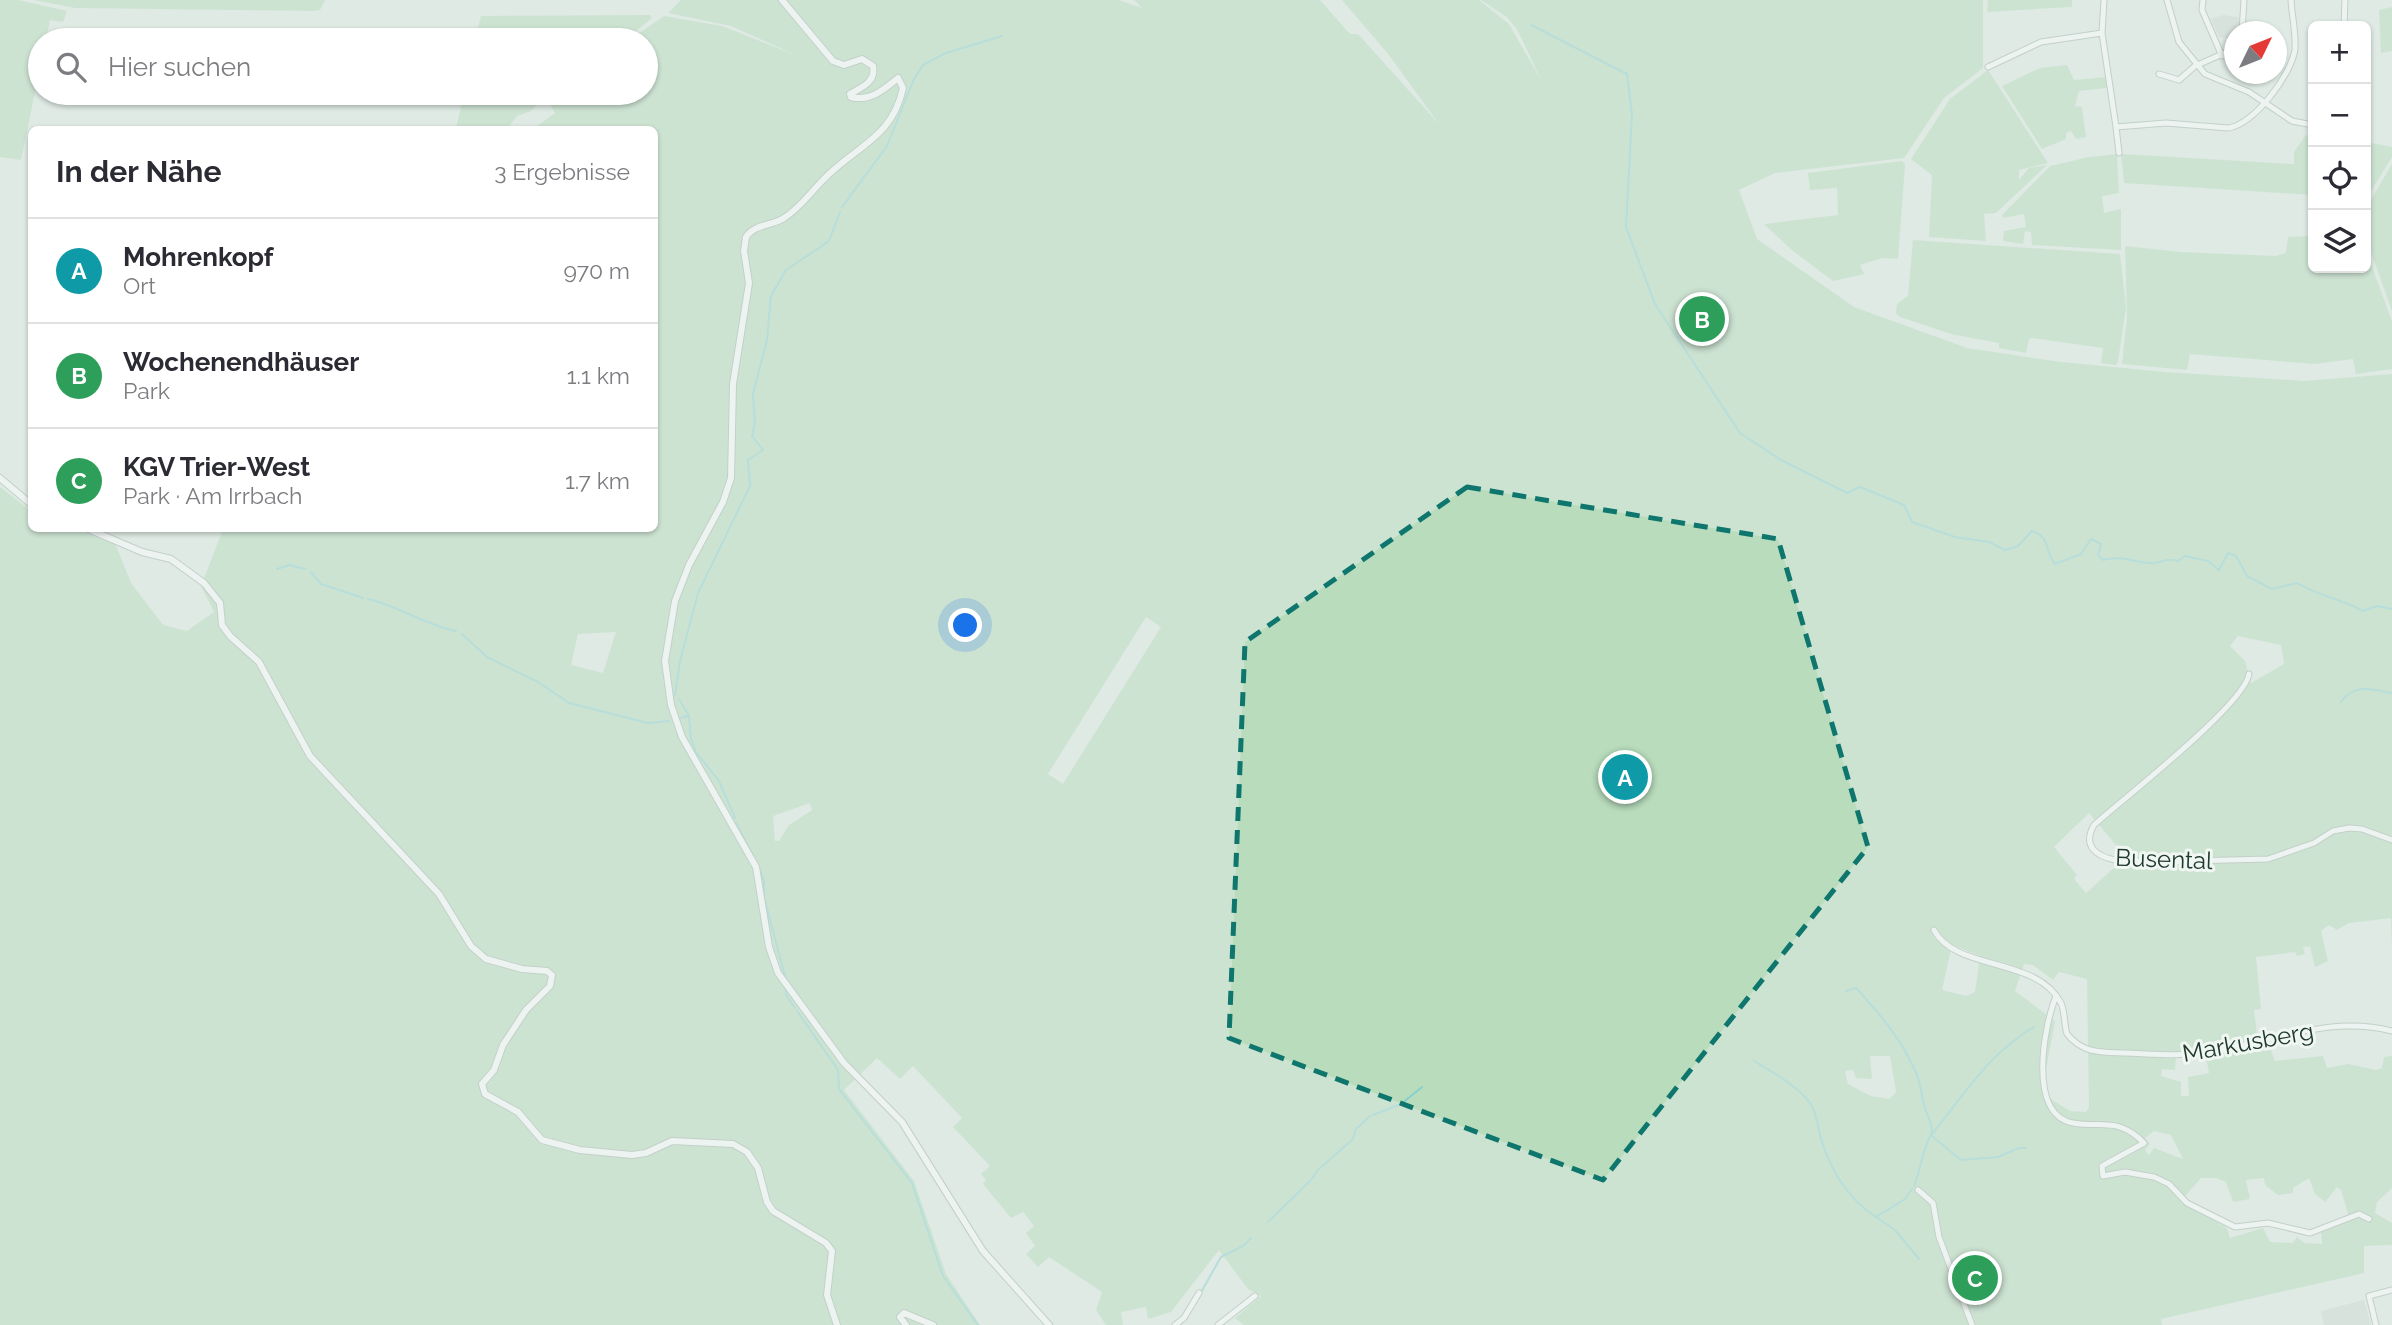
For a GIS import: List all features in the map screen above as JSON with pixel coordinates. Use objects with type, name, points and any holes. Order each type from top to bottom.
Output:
[{"type":"street","points":[[782,0],[833,61],[844,65],[862,59],[873,66],[874,72],[869,83],[850,94],[851,97],[880,93],[898,78],[902,81],[903,88],[894,113],[878,137],[834,169],[807,199],[783,219],[759,227],[746,237],[744,251],[749,282],[733,384],[731,478],[723,502],[679,588],[665,672],[671,705],[682,737],[756,867],[769,947],[778,973],[844,1063],[902,1122],[983,1251],[1049,1325]]},
{"type":"street","points":[[2104,0],[2102,33],[2119,153]]},
{"type":"street","points":[[2167,0],[2179,42],[2195,66],[2206,74],[2233,84],[2292,121],[2308,124]]},
{"type":"street","points":[[2159,74],[2175,81],[2195,66],[2222,56],[2203,10],[2203,0]]},
{"type":"street","points":[[2243,21],[2244,0]]},
{"type":"street","points":[[2116,127],[2166,122],[2237,127],[2253,117],[2292,60],[2294,37],[2291,0]]},
{"type":"street","points":[[2344,21],[2346,0]]},
{"type":"street","points":[[1988,67],[2041,42],[2102,33]]},
{"type":"street","points":[[0,478],[28,502]]},
{"type":"street","points":[[95,532],[142,552],[171,559],[205,583],[220,603],[222,625],[230,636],[259,662],[310,756],[439,894],[471,946],[486,959],[522,969],[547,971],[552,975],[550,986],[526,1010],[503,1045],[494,1070],[482,1084],[485,1094],[518,1112],[542,1140],[580,1150],[632,1155],[646,1153],[672,1141],[715,1141],[742,1148],[758,1168],[767,1202],[773,1211],[826,1243],[832,1251],[827,1295],[837,1325]]},
{"type":"street","name":"Busental","points":[[2249,674],[2246,687],[2202,732],[2094,825],[2089,837],[2093,851],[2098,856],[2115,860],[2228,861],[2269,859],[2314,843],[2333,831],[2349,828],[2362,829],[2392,840]]},
{"type":"street","points":[[1934,929],[1939,940],[1947,946],[2043,982],[2056,996],[2043,1068],[2049,1104],[2065,1121],[2119,1126],[2144,1143],[2142,1147],[2102,1166],[2103,1176],[2125,1172],[2154,1177],[2169,1184],[2187,1203],[2235,1227],[2268,1223],[2310,1233],[2359,1214],[2369,1219]]},
{"type":"street","name":"Markusberg","points":[[2056,996],[2062,1005],[2067,1034],[2081,1048],[2093,1051],[2179,1056],[2220,1051],[2282,1033],[2334,1027],[2392,1031]]},
{"type":"street","points":[[1919,1190],[1933,1203],[1938,1237],[1972,1325]]},
{"type":"street","points":[[2376,1325],[2369,1296],[2392,1290]]},
{"type":"street","points":[[1175,1325],[1184,1318],[1199,1293]]},
{"type":"street","points":[[1218,1325],[1255,1296]]},
{"type":"street","points":[[906,1325],[900,1317],[904,1313],[933,1325]]},
{"type":"highlighted area","points":[[1467,487],[1778,539],[1868,847],[1603,1180],[1229,1038],[1245,642]]},
{"type":"shaded area","points":[[2223,15],[2242,18],[2242,21],[2224,21],[2224,38],[2219,37],[2211,19]]},
{"type":"shaded area","points":[[2364,1300],[2371,1325],[2324,1325],[2321,1311]]},
{"type":"green space","points":[[0,0],[18,0],[67,11],[63,22],[50,20],[48,28],[28,28],[28,105],[32,105],[21,160],[0,157]]},
{"type":"green space","points":[[34,0],[325,0],[320,10],[313,11],[75,8]]},
{"type":"green space","points":[[681,0],[1119,0],[1142,8],[1134,0],[1320,0],[1350,34],[1358,34],[1439,124],[1389,55],[1342,0],[1479,0],[1509,24],[1541,80],[1518,31],[1508,18],[1481,0],[1983,0],[1983,68],[1944,98],[1904,158],[1775,173],[1739,190],[1757,239],[1854,307],[1967,348],[2061,362],[2304,381],[2392,374],[2392,950],[2391,918],[2349,923],[2337,930],[2329,925],[2321,931],[2328,961],[2315,967],[2310,946],[2303,947],[2305,954],[2297,956],[2295,952],[2256,957],[2261,1009],[2254,1010],[2258,1041],[2267,1039],[2275,1061],[2323,1056],[2327,1068],[2348,1064],[2376,1070],[2382,1068],[2384,1057],[2392,1056],[2392,1188],[2377,1202],[2375,1213],[2392,1223],[2392,1245],[2364,1246],[2364,1273],[2161,1319],[2162,1325],[1244,1325],[1235,1318],[1261,1296],[1248,1289],[1219,1250],[1171,1312],[1148,1319],[1146,1307],[1121,1312],[1123,1325],[1106,1325],[1096,1310],[1102,1292],[1049,1257],[1038,1267],[1026,1254],[1035,1246],[1026,1233],[1034,1226],[1023,1212],[1011,1218],[983,1184],[986,1180],[981,1174],[990,1166],[953,1127],[962,1118],[913,1066],[900,1079],[877,1058],[844,1090],[914,1181],[946,1274],[980,1325],[0,1325],[0,487],[28,509],[28,532],[85,532],[115,543],[131,583],[163,625],[187,631],[214,612],[201,586],[222,532],[658,532],[658,126],[537,126],[555,113],[550,105],[658,105],[658,28],[646,28],[664,16],[722,26],[798,56],[731,26],[668,13]],"holes":[[[1146,617],[1161,627],[1063,784],[1048,774]],[[616,632],[603,673],[571,665],[578,634]],[[2238,636],[2281,645],[2284,664],[2251,683],[2245,661],[2230,646]],[[810,803],[812,810],[789,825],[779,841],[775,841],[773,816]],[[2089,813],[2126,857],[2086,893],[2074,879],[2077,875],[2054,847]],[[1952,945],[1980,956],[1975,992],[1966,996],[1942,990]],[[2024,964],[2033,965],[2053,980],[2059,972],[2087,979],[2089,1107],[2086,1112],[2070,1111],[2049,1098],[2045,1075],[2055,1021],[2015,991]],[[2205,1051],[2209,1073],[2188,1077],[2189,1096],[2181,1096],[2181,1082],[2161,1076],[2162,1069],[2175,1070],[2176,1053]],[[1870,1056],[1890,1056],[1896,1092],[1889,1099],[1871,1096],[1848,1084],[1845,1071],[1853,1070],[1856,1078],[1872,1079]],[[2154,1131],[2171,1135],[2183,1159],[2154,1148],[2149,1155],[2145,1150],[2150,1144],[2145,1138]],[[2201,1178],[2216,1178],[2226,1182],[2233,1202],[2250,1199],[2246,1180],[2264,1178],[2265,1185],[2278,1195],[2293,1193],[2293,1188],[2309,1178],[2315,1194],[2325,1202],[2337,1187],[2341,1190],[2349,1217],[2321,1231],[2322,1244],[2304,1243],[2297,1237],[2293,1243],[2270,1242],[2263,1228],[2230,1238],[2227,1228],[2181,1201]]]},
{"type":"green space","points":[[1988,0],[2072,0],[2072,7],[1987,12]]},
{"type":"green space","points":[[2392,7],[2392,51],[2381,53],[2379,10]]},
{"type":"green space","points":[[650,15],[652,18],[640,28],[478,28],[481,16]]},
{"type":"green space","points":[[2067,65],[2074,80],[2106,77],[2107,88],[2079,91],[2075,106],[2082,107],[2086,137],[2076,139],[2071,131],[2066,133],[2066,139],[2042,149],[2002,86],[2040,68]]},
{"type":"green space","points":[[1988,70],[2048,163],[2019,170],[2019,180],[2029,168],[2047,165],[1996,213],[1984,214],[1986,241],[1929,237],[1932,175],[1911,159],[1950,99]]},
{"type":"green space","points":[[461,105],[537,105],[531,111],[517,116],[509,126],[457,126]]},
{"type":"green space","points":[[2308,135],[2308,195],[2124,183],[2121,154],[2294,164],[2294,152]]},
{"type":"green space","points":[[2371,143],[2392,147],[2392,157],[2371,191]]},
{"type":"green space","points":[[2117,154],[2119,193],[2102,196],[2104,213],[2121,209],[2121,250],[2032,245],[2031,232],[2025,231],[2023,244],[2003,241],[2004,231],[2026,227],[2024,214],[2003,218],[2002,215],[2050,166]]},
{"type":"green space","points":[[1902,161],[1905,165],[1898,259],[1882,258],[1860,265],[1864,274],[1833,281],[1793,251],[1764,224],[1838,215],[1837,188],[1810,190],[1808,173]]},
{"type":"green space","points":[[2392,164],[2392,311],[2371,252],[2371,200]]},
{"type":"green space","points":[[2308,236],[2308,273],[2371,273],[2371,264],[2392,321],[2392,369],[2356,374],[2353,359],[2315,364],[2190,354],[2187,370],[2122,364],[2127,317],[2125,246],[2181,252],[2276,256],[2286,253],[2288,237]]},
{"type":"green space","points":[[1913,240],[2120,254],[2126,307],[2118,362],[2116,365],[2101,363],[2103,348],[2032,338],[2029,339],[2026,353],[1999,348],[1999,343],[1951,334],[1900,317],[1896,314],[1897,304],[1908,296]]},
{"type":"waterway","points":[[1531,25],[1627,74],[1632,115],[1626,227],[1655,304],[1740,433],[1781,460],[1847,493],[1860,487],[1904,505],[1912,522],[1955,537],[1989,542],[2005,550],[2018,546],[2032,531],[2045,541],[2055,564],[2081,554],[2091,539],[2101,544],[2098,555],[2103,560],[2117,558],[2155,563],[2178,561],[2185,556],[2208,561],[2219,570],[2228,553],[2236,556],[2247,576],[2272,589],[2297,583],[2363,611],[2377,606],[2392,609]]},
{"type":"waterway","points":[[842,207],[887,146],[914,79],[923,65],[946,53],[1002,36]]},
{"type":"waterway","points":[[675,695],[680,661],[698,593],[750,486],[748,460],[763,450],[752,436],[755,423],[753,394],[767,340],[771,296],[786,270],[829,241],[840,212]]},
{"type":"waterway","points":[[277,569],[289,565],[305,569]]},
{"type":"waterway","points":[[311,572],[321,584],[363,598]]},
{"type":"waterway","points":[[368,599],[456,631]]},
{"type":"waterway","points":[[462,634],[487,657],[538,682],[569,703],[648,723],[669,721]]},
{"type":"waterway","points":[[2341,702],[2358,690],[2392,693]]},
{"type":"waterway","points":[[679,699],[689,716],[691,739],[696,752],[719,781],[735,818]]},
{"type":"waterway","points":[[680,718],[689,716]]},
{"type":"waterway","points":[[736,823],[753,856]]},
{"type":"waterway","points":[[759,867],[764,881],[764,896]]},
{"type":"waterway","points":[[765,901],[786,980]]},
{"type":"waterway","points":[[1846,991],[1856,988],[1882,1017],[1911,1061],[1931,1124],[1931,1135]]},
{"type":"waterway","points":[[786,989],[786,995],[795,1008]]},
{"type":"waterway","points":[[797,1011],[838,1070],[839,1089],[912,1183],[943,1276],[978,1325]]},
{"type":"waterway","points":[[1932,1134],[1991,1061],[2004,1048],[2034,1027]]},
{"type":"waterway","points":[[1754,1061],[1791,1085],[1810,1103],[1835,1173],[1857,1202],[1876,1217]]},
{"type":"waterway","points":[[1373,1115],[1401,1104],[1422,1087]]},
{"type":"waterway","points":[[1268,1222],[1319,1169],[1353,1139],[1356,1129],[1370,1116]]},
{"type":"waterway","points":[[1914,1186],[1931,1135],[1961,1160],[1999,1157]]},
{"type":"waterway","points":[[2000,1156],[2019,1148]]},
{"type":"waterway","points":[[2021,1148],[2026,1148]]},
{"type":"waterway","points":[[1912,1189],[1905,1199],[1876,1217],[1895,1230],[1919,1259]]},
{"type":"waterway","points":[[1200,1294],[1221,1257],[1243,1246],[1251,1238]]},
{"type":"place","name":"Wochenendhäuser","points":[[1702,319]]},
{"type":"place","name":"Mohrenkopf","points":[[1625,777]]},
{"type":"place","name":"KGV Trier-West","points":[[1975,1278]]}]
